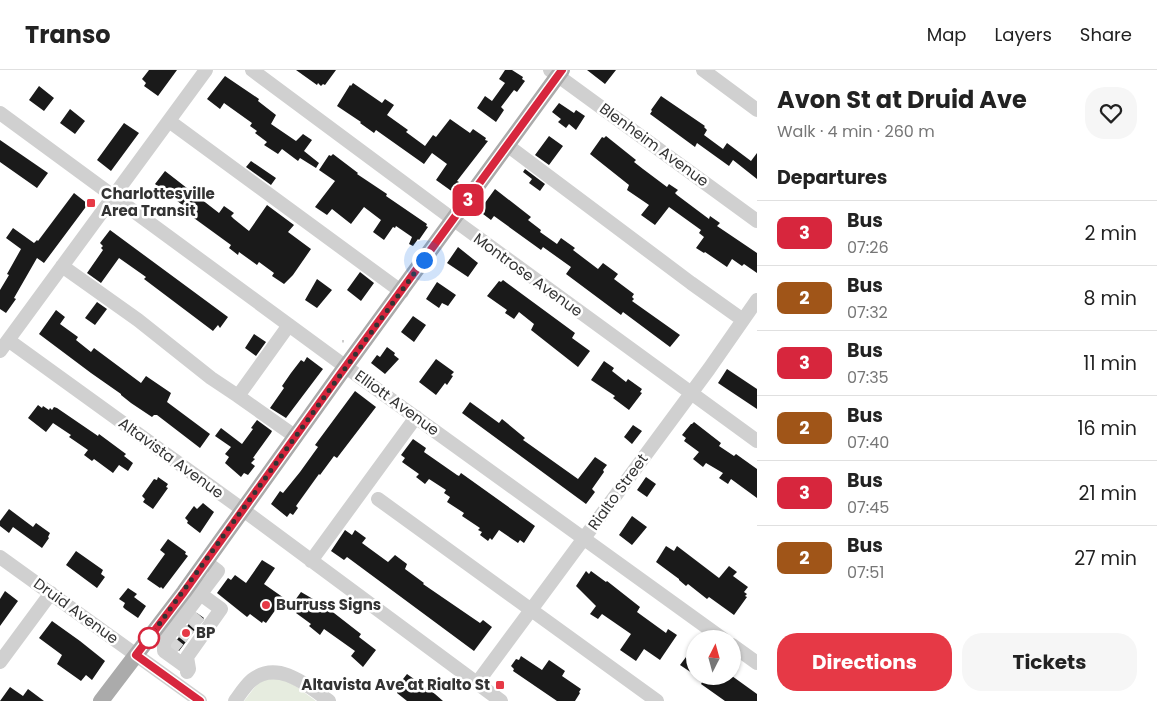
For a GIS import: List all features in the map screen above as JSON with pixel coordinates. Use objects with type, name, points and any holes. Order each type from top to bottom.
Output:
[{"type":"main road","points":[[102,701],[136,655],[195,590],[206,562],[454,220],[557,72]]},
{"type":"street","points":[[4,346],[206,70]]},
{"type":"street","name":"Montrose Avenue","points":[[252,70],[757,442]]},
{"type":"street","points":[[703,70],[757,110]]},
{"type":"street","name":"Blenheim Avenue","points":[[557,72],[757,221]]},
{"type":"street","name":"Elliott Avenue","points":[[0,113],[346,367],[711,630]]},
{"type":"street","points":[[169,121],[402,292]]},
{"type":"street","points":[[507,145],[691,283],[744,320]]},
{"type":"street","points":[[62,266],[138,320],[210,378],[296,438]]},
{"type":"street","name":"Rialto Street","points":[[477,683],[757,300]]},
{"type":"street","points":[[238,396],[289,325]]},
{"type":"street","name":"Altavista Avenue","points":[[4,346],[243,510],[501,701]]},
{"type":"street","points":[[311,561],[416,417]]},
{"type":"street","points":[[378,499],[657,701]]},
{"type":"street","name":"Druid Avenue","points":[[0,557],[200,701]]},
{"type":"street","points":[[178,685],[178,652],[186,634],[196,621],[221,609],[195,590]]},
{"type":"street","points":[[178,652],[186,634],[196,621],[195,590]]},
{"type":"street","points":[[0,662],[51,593]]},
{"type":"street","points":[[741,652],[757,663]]},
{"type":"street","points":[[235,701],[251,681],[269,672],[279,672],[296,679],[329,701]]},
{"type":"shaded area","points":[[275,676],[294,685],[316,701],[244,701],[258,683]]},
{"type":"building","points":[[149,70],[177,70],[158,96],[144,86],[146,83],[142,79]]},
{"type":"building","points":[[296,70],[336,70],[325,85],[321,86]]},
{"type":"building","points":[[505,70],[512,70],[523,77],[522,79],[525,81],[517,92],[514,90],[501,107],[504,110],[496,122],[477,108],[485,96],[492,101],[505,83],[499,79]]},
{"type":"building","points":[[587,70],[616,70],[605,84]]},
{"type":"building","points":[[225,76],[259,99],[258,101],[276,115],[271,124],[296,141],[303,134],[312,140],[304,151],[319,163],[316,168],[300,158],[298,161],[282,149],[278,154],[264,145],[267,142],[255,133],[257,131],[250,126],[252,123],[224,103],[220,109],[207,99]]},
{"type":"building","points":[[353,83],[382,103],[385,99],[394,105],[387,115],[408,130],[406,132],[425,146],[433,135],[436,137],[450,119],[470,133],[473,129],[488,141],[457,181],[459,182],[452,191],[436,180],[447,164],[432,153],[424,164],[376,130],[374,133],[337,106]]},
{"type":"building","points":[[39,86],[54,98],[44,111],[29,100]]},
{"type":"building","points":[[661,96],[705,126],[707,130],[704,135],[723,149],[727,143],[751,161],[757,153],[757,179],[733,160],[729,166],[697,143],[695,147],[650,114]]},
{"type":"building","points":[[559,103],[574,113],[576,110],[585,116],[576,130],[569,124],[566,128],[558,122],[561,119],[552,112]]},
{"type":"building","points":[[70,109],[85,121],[75,134],[60,123]]},
{"type":"building","points":[[124,123],[139,133],[111,171],[97,160]]},
{"type":"building","points":[[549,136],[563,146],[549,165],[535,155]]},
{"type":"building","points":[[606,136],[636,160],[634,162],[643,169],[667,187],[669,184],[678,190],[675,193],[677,195],[709,219],[710,216],[720,223],[717,226],[757,253],[757,273],[744,264],[742,266],[732,259],[727,267],[696,248],[704,237],[699,233],[701,230],[669,207],[655,225],[641,215],[649,205],[627,190],[629,185],[590,154],[602,137]]},
{"type":"building","points":[[0,140],[48,173],[37,188],[0,162]]},
{"type":"building","points":[[333,154],[357,174],[387,194],[386,196],[427,224],[426,226],[428,227],[413,246],[409,244],[412,237],[396,226],[395,228],[393,227],[384,240],[373,232],[381,220],[364,207],[351,224],[332,209],[327,215],[315,207],[335,181],[319,170],[329,155]]},
{"type":"building","points":[[251,161],[276,178],[271,185],[246,167]]},
{"type":"building","points":[[525,169],[545,184],[540,191],[529,183],[532,179],[523,172]]},
{"type":"building","points":[[165,171],[219,213],[224,206],[234,213],[231,216],[249,231],[267,205],[294,225],[288,232],[311,249],[293,275],[284,284],[272,276],[274,273],[259,262],[257,265],[239,252],[238,255],[229,248],[231,245],[187,213],[189,210],[155,184]]},
{"type":"building","points":[[495,189],[531,217],[528,220],[541,230],[540,232],[557,244],[561,238],[598,269],[603,263],[618,274],[614,279],[634,294],[632,301],[680,335],[670,347],[623,312],[621,315],[566,274],[571,267],[543,247],[541,250],[494,216],[491,220],[479,211]]},
{"type":"building","points":[[74,193],[88,204],[44,263],[37,258],[14,298],[16,299],[6,313],[0,309],[0,290],[21,249],[6,238],[13,228],[34,243],[38,241]]},
{"type":"building","points":[[110,230],[228,317],[220,328],[218,325],[213,331],[144,279],[146,277],[119,258],[101,283],[87,273],[103,250],[101,248],[103,246],[100,243]]},
{"type":"building","points":[[458,247],[478,263],[468,277],[447,263]]},
{"type":"building","points":[[360,272],[374,283],[361,301],[347,290]]},
{"type":"building","points":[[317,279],[332,290],[317,308],[305,300]]},
{"type":"building","points":[[503,280],[575,333],[572,338],[590,351],[578,367],[531,330],[534,324],[519,312],[514,319],[505,313],[507,310],[487,296],[499,281]]},
{"type":"building","points":[[437,282],[456,295],[448,306],[442,303],[439,308],[426,299]]},
{"type":"building","points":[[97,302],[107,309],[95,325],[85,318]]},
{"type":"building","points":[[56,310],[65,317],[60,324],[78,337],[76,340],[91,352],[94,348],[141,383],[146,376],[171,393],[167,402],[210,434],[200,448],[157,415],[152,417],[131,403],[39,334]]},
{"type":"building","points":[[413,316],[426,325],[414,342],[401,332]]},
{"type":"building","points":[[254,334],[266,342],[256,356],[245,348]]},
{"type":"building","points":[[387,347],[399,359],[385,374],[371,363],[377,355],[380,357]]},
{"type":"building","points":[[307,357],[323,369],[286,418],[270,408],[284,388],[282,386],[291,373],[301,360],[304,362]]},
{"type":"building","points":[[436,359],[454,372],[447,385],[445,383],[436,395],[419,382]]},
{"type":"building","points":[[604,361],[614,368],[612,371],[626,382],[628,379],[642,389],[640,392],[642,393],[629,410],[613,398],[615,396],[591,380]]},
{"type":"building","points":[[727,369],[757,389],[757,409],[718,383]]},
{"type":"building","points":[[355,391],[376,407],[337,458],[334,456],[319,474],[296,506],[298,508],[293,515],[290,513],[287,517],[271,504],[280,491],[283,493],[300,472],[318,447],[315,445]]},
{"type":"building","points":[[470,402],[499,423],[502,419],[525,438],[523,440],[578,479],[595,457],[607,465],[592,489],[595,492],[586,504],[462,413]]},
{"type":"building","points":[[38,405],[49,410],[50,408],[52,410],[54,407],[57,408],[98,436],[99,434],[126,454],[124,456],[133,463],[128,471],[119,465],[113,473],[94,459],[92,461],[84,455],[88,450],[53,423],[46,432],[28,418]]},
{"type":"building","points":[[257,420],[272,431],[253,458],[255,459],[251,463],[255,466],[248,475],[244,473],[241,477],[225,463],[229,457],[225,454],[231,447],[215,436],[221,428],[242,444]]},
{"type":"building","points":[[694,422],[721,443],[719,446],[734,456],[736,454],[757,469],[757,498],[731,479],[728,484],[719,478],[723,473],[706,463],[703,467],[693,459],[699,452],[684,441],[686,438],[682,435]]},
{"type":"building","points":[[633,425],[642,431],[632,444],[624,437]]},
{"type":"building","points":[[413,439],[426,448],[424,452],[457,475],[459,476],[461,473],[535,526],[524,543],[520,540],[518,543],[499,530],[492,540],[490,538],[488,541],[480,535],[482,532],[478,530],[480,528],[462,516],[464,513],[447,502],[450,497],[444,493],[446,490],[429,479],[425,484],[416,477],[419,474],[402,462],[405,458],[401,455]]},
{"type":"building","points":[[158,477],[168,484],[166,487],[168,488],[153,509],[143,502],[145,499],[142,496],[154,479],[157,480]]},
{"type":"building","points":[[646,477],[656,484],[647,497],[637,490]]},
{"type":"building","points":[[203,503],[214,512],[200,533],[187,523],[188,521],[185,518],[194,506],[197,509]]},
{"type":"building","points":[[9,509],[33,527],[36,523],[50,533],[42,548],[13,527],[9,533],[0,526],[0,521]]},
{"type":"building","points":[[632,516],[647,527],[632,545],[619,535]]},
{"type":"building","points":[[345,530],[352,535],[355,530],[366,538],[362,543],[388,562],[395,555],[407,564],[405,569],[423,584],[480,623],[483,620],[492,627],[474,651],[347,557],[344,560],[331,551]]},
{"type":"building","points":[[168,539],[186,552],[185,554],[188,556],[163,589],[147,579],[165,554],[160,550]]},
{"type":"building","points":[[666,546],[674,551],[677,546],[719,578],[729,566],[737,572],[733,576],[748,587],[744,592],[747,594],[745,596],[747,597],[734,615],[709,597],[707,599],[688,584],[686,586],[656,562]]},
{"type":"building","points":[[76,551],[103,570],[101,574],[105,577],[97,588],[66,565]]},
{"type":"building","points":[[262,560],[275,568],[264,584],[284,598],[266,623],[263,621],[262,623],[250,614],[247,617],[217,593],[228,578],[231,580],[235,575],[246,583]]},
{"type":"building","points":[[586,571],[589,574],[591,571],[607,581],[640,607],[637,612],[666,633],[668,629],[677,635],[660,660],[644,649],[636,661],[620,650],[631,634],[602,614],[598,619],[590,614],[596,606],[576,586]]},
{"type":"building","points":[[128,588],[137,594],[134,597],[146,606],[138,618],[123,607],[125,603],[119,599]]},
{"type":"building","points":[[5,591],[18,601],[0,626],[0,599]]},
{"type":"building","points":[[301,592],[325,606],[361,634],[359,637],[376,650],[363,667],[351,656],[355,651],[324,629],[320,635],[309,626],[311,624],[296,613],[300,608],[293,603]]},
{"type":"building","points":[[197,613],[204,618],[179,651],[173,645]]},
{"type":"building","points":[[52,621],[105,661],[92,680],[86,675],[81,681],[57,664],[62,655],[39,638]]},
{"type":"building","points":[[521,656],[542,670],[549,660],[565,671],[562,676],[581,689],[575,701],[557,701],[513,671],[514,669],[511,666]]},
{"type":"building","points":[[686,657],[686,669],[680,665]]},
{"type":"building","points":[[407,674],[443,701],[407,701],[395,689]]},
{"type":"building","points":[[741,682],[757,694],[757,701],[725,701],[702,685],[741,685]]},
{"type":"building","points":[[10,687],[23,696],[28,689],[44,701],[0,701]]},
{"type":"tunnel","points":[[190,616],[200,625]]},
{"type":"tunnel","points":[[180,629],[190,637]]},
{"type":"tunnel","points":[[169,642],[179,650]]},
{"type":"bus line","name":"3","points":[[200,701],[136,655],[184,592],[562,70]]},
{"type":"place","name":"Charlottesville Area Transit","points":[[91,203]]},
{"type":"place","name":"Burruss Signs","points":[[266,605]]},
{"type":"place","name":"BP","points":[[186,633]]},
{"type":"place","name":"Altavista Ave at Rialto St","points":[[500,685]]},
{"type":"route","points":[[149,638],[424,260]]}]
